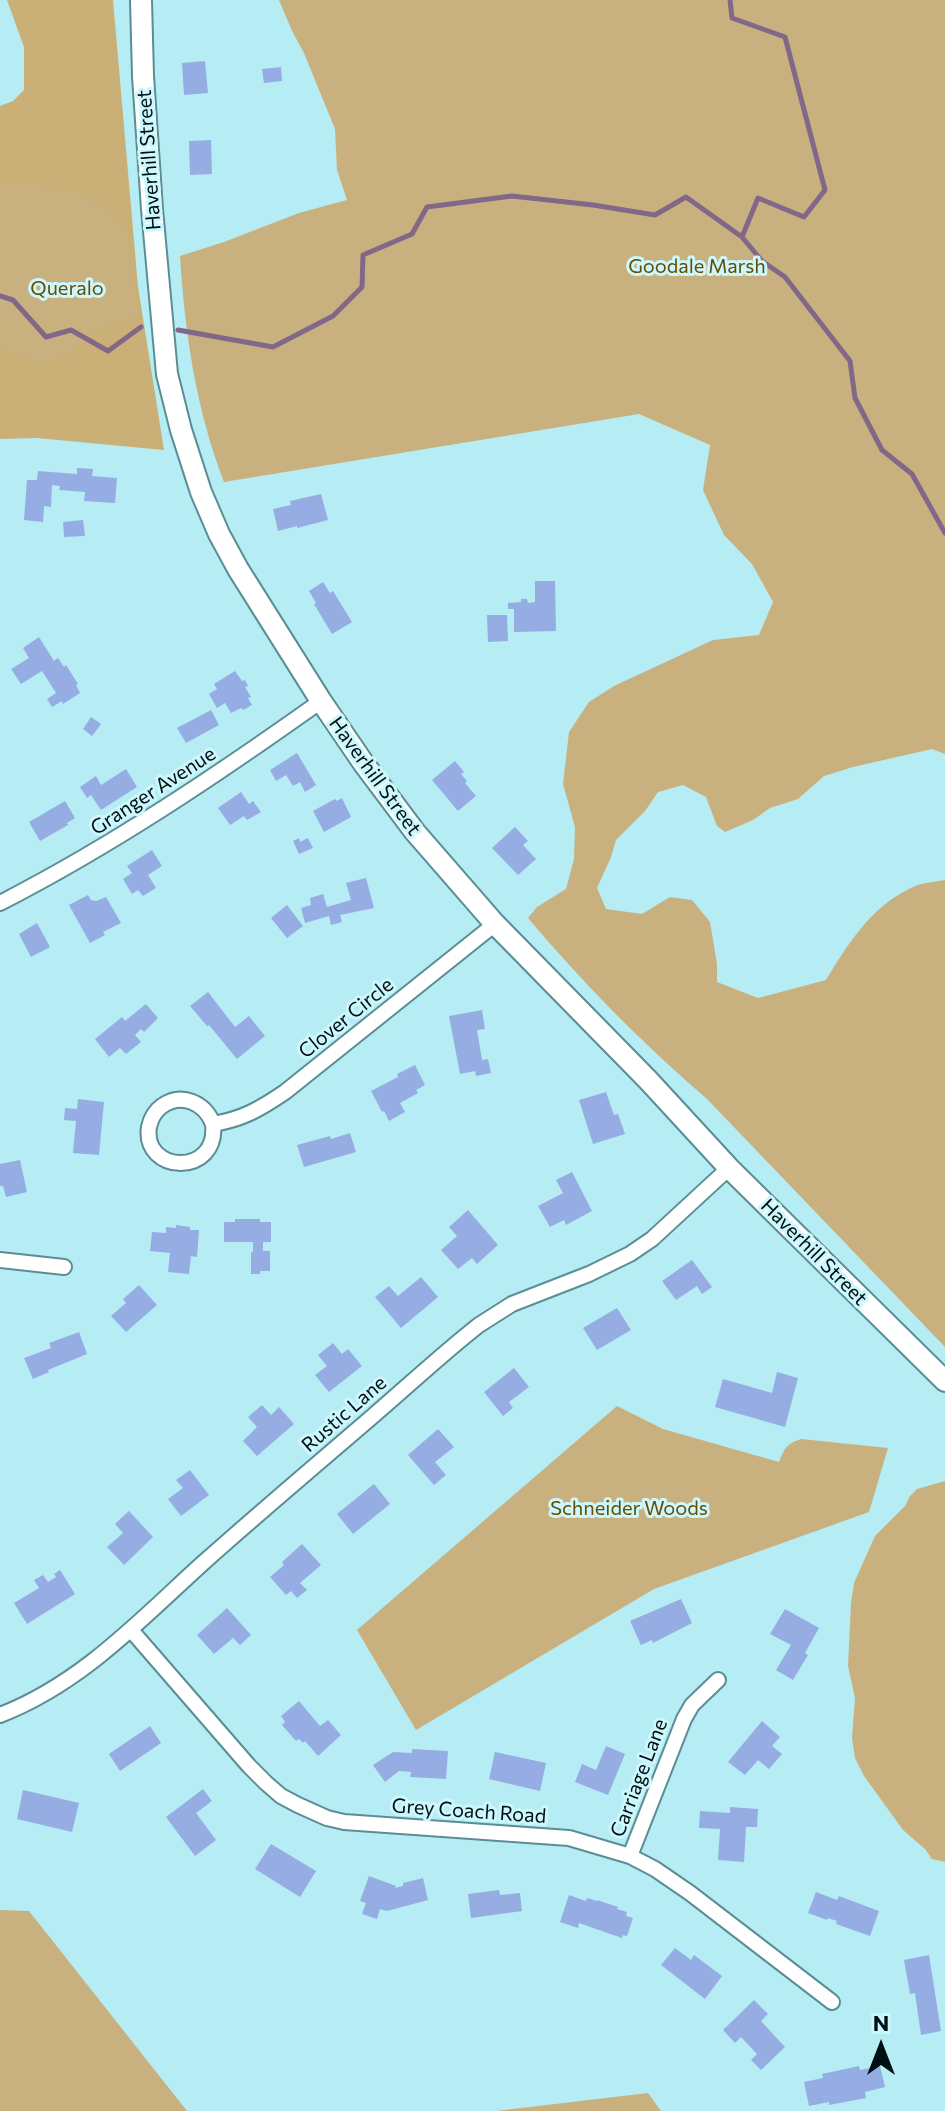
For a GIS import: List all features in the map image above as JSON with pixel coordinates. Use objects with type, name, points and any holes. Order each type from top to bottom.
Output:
[{"type":"street","name":"Haverhill Street","points":[[141,0],[143,76],[167,374],[201,492],[219,534],[246,582],[321,701],[388,797],[495,924],[648,1080],[729,1168],[945,1381]]},
{"type":"street","name":"Granger Avenue","points":[[0,903],[126,833],[321,701]]},
{"type":"street","name":"Clover Circle","points":[[213,1124],[248,1116],[285,1092],[495,924]]},
{"type":"street","points":[[178,1100],[191,1101],[202,1108],[213,1124],[213,1138],[208,1150],[185,1164],[165,1159],[155,1150],[150,1138],[150,1125],[155,1113],[165,1104],[178,1100]]},
{"type":"street","name":"Rustic Lane","points":[[0,1715],[59,1686],[93,1661],[470,1332],[512,1304],[589,1274],[630,1254],[652,1239],[729,1168]]},
{"type":"street","points":[[0,1260],[64,1267]]},
{"type":"street","name":"Grey Coach Road","points":[[131,1630],[249,1766],[281,1796],[313,1812],[344,1822],[569,1838],[630,1856],[690,1893],[832,2002]]},
{"type":"street","name":"Carriage Lane","points":[[630,1856],[684,1719],[692,1705],[718,1680]]},
{"type":"green space","name":"Goodale Marsh","points":[[279,0],[945,0],[945,754],[932,749],[824,776],[798,799],[770,808],[753,820],[725,832],[717,826],[706,797],[683,785],[658,792],[645,811],[616,840],[597,888],[606,909],[642,914],[670,897],[692,900],[710,922],[717,982],[758,998],[826,980],[852,940],[883,906],[913,887],[945,880],[945,1347],[707,1099],[614,1012],[528,918],[537,907],[566,889],[574,859],[575,827],[563,784],[569,732],[589,702],[614,686],[713,640],[759,635],[773,602],[752,564],[724,535],[703,490],[710,445],[639,414],[224,482],[206,427],[193,371],[180,256],[299,213],[347,200],[337,170],[335,129]]},
{"type":"green space","name":"Queralo","points":[[0,161],[128,179],[137,315],[0,405]]},
{"type":"green space","name":"Schneider Woods","points":[[617,1406],[663,1429],[779,1462],[786,1448],[801,1439],[888,1448],[869,1512],[654,1589],[416,1730],[357,1630]]},
{"type":"green space","points":[[945,1481],[945,1862],[932,1859],[903,1830],[864,1776],[855,1758],[852,1738],[855,1698],[848,1666],[854,1583],[875,1536],[917,1489]]},
{"type":"green space","points":[[0,1910],[29,1911],[187,2111],[0,2111]]},
{"type":"green space","points":[[648,2093],[661,2111],[496,2111]]},
{"type":"shaded area","points":[[7,0],[113,0],[138,287],[164,450],[37,438],[0,439],[0,345],[41,363],[72,352],[97,330],[137,315],[127,232],[116,219],[80,194],[26,184],[0,183],[0,106],[13,101],[24,90],[24,47]]},
{"type":"building","points":[[205,61],[208,93],[184,95],[182,63]]},
{"type":"building","points":[[281,67],[282,81],[264,83],[262,69]]},
{"type":"building","points":[[211,140],[212,174],[190,175],[189,141]]},
{"type":"building","points":[[77,468],[93,469],[92,476],[117,478],[115,503],[84,501],[85,492],[59,490],[60,486],[52,485],[51,507],[44,506],[43,522],[24,520],[27,480],[37,480],[38,471],[77,474]]},
{"type":"building","points":[[321,494],[328,520],[278,531],[273,509],[291,505],[290,501]]},
{"type":"building","points":[[83,520],[85,536],[64,537],[63,522]]},
{"type":"building","points":[[535,581],[555,581],[556,631],[514,632],[514,609],[508,609],[508,603],[521,602],[521,599],[527,599],[528,603],[535,602]]},
{"type":"building","points":[[323,582],[330,593],[333,591],[352,622],[332,634],[309,591]]},
{"type":"building","points":[[487,615],[507,615],[508,641],[488,642]]},
{"type":"building","points":[[39,637],[54,661],[58,658],[64,667],[66,665],[80,693],[52,707],[47,699],[56,693],[42,671],[21,684],[11,669],[29,658],[23,648]]},
{"type":"building","points":[[235,671],[248,686],[245,687],[252,705],[231,713],[225,703],[217,708],[209,694],[217,689],[214,684]]},
{"type":"building","points":[[211,710],[219,725],[186,743],[177,728]]},
{"type":"building","points":[[91,717],[101,724],[92,736],[83,729]]},
{"type":"building","points":[[297,753],[316,785],[305,792],[300,782],[293,786],[286,775],[276,781],[270,770]]},
{"type":"building","points":[[455,761],[464,772],[461,774],[467,781],[465,783],[476,796],[458,811],[432,780]]},
{"type":"building","points":[[126,769],[137,787],[101,810],[91,795],[87,798],[80,787],[96,776],[101,785]]},
{"type":"building","points":[[241,792],[249,804],[253,801],[261,812],[247,820],[244,816],[230,825],[218,808]]},
{"type":"building","points":[[342,798],[351,817],[324,832],[313,811]]},
{"type":"building","points":[[65,801],[75,818],[40,841],[29,822]]},
{"type":"building","points":[[515,827],[528,841],[523,845],[536,859],[518,875],[492,848]]},
{"type":"building","points":[[299,838],[300,842],[308,838],[313,848],[299,854],[293,841]]},
{"type":"building","points":[[152,850],[162,866],[148,875],[156,888],[143,896],[138,890],[132,894],[123,879],[132,873],[127,866]]},
{"type":"building","points":[[366,878],[374,908],[340,915],[342,922],[331,925],[329,916],[305,923],[301,908],[311,905],[310,898],[323,894],[327,907],[351,900],[346,883]]},
{"type":"building","points":[[88,895],[96,901],[106,897],[121,923],[90,943],[69,905]]},
{"type":"building","points":[[287,905],[303,926],[287,938],[271,918]]},
{"type":"building","points":[[37,923],[50,947],[31,957],[19,934]]},
{"type":"building","points":[[208,992],[235,1027],[249,1016],[265,1036],[237,1059],[190,1006]]},
{"type":"building","points":[[146,1004],[158,1018],[144,1032],[141,1029],[135,1035],[141,1042],[126,1054],[120,1048],[109,1057],[95,1039],[122,1017],[125,1021]]},
{"type":"building","points":[[482,1010],[485,1029],[477,1030],[482,1060],[488,1059],[491,1073],[476,1076],[475,1071],[460,1074],[449,1016]]},
{"type":"building","points":[[415,1065],[425,1085],[416,1090],[418,1093],[400,1103],[405,1112],[389,1121],[371,1091]]},
{"type":"building","points":[[606,1092],[625,1134],[593,1144],[579,1100]]},
{"type":"building","points":[[78,1099],[104,1102],[99,1155],[73,1153],[76,1121],[64,1120],[65,1108],[77,1109]]},
{"type":"building","points":[[350,1133],[356,1152],[304,1167],[297,1145]]},
{"type":"building","points":[[20,1160],[27,1192],[6,1197],[3,1186],[0,1186],[0,1164]]},
{"type":"building","points":[[572,1172],[592,1211],[566,1225],[564,1220],[550,1227],[538,1206],[563,1193],[556,1180]]},
{"type":"building","points":[[468,1210],[498,1245],[477,1264],[472,1258],[458,1269],[441,1250],[457,1236],[449,1227]]},
{"type":"building","points":[[235,1219],[271,1222],[271,1242],[263,1242],[263,1251],[270,1251],[270,1271],[251,1274],[253,1242],[224,1242],[224,1222],[235,1222]]},
{"type":"building","points":[[176,1225],[199,1230],[197,1257],[191,1256],[189,1274],[168,1272],[170,1253],[150,1251],[152,1232],[166,1233],[166,1227],[176,1228]]},
{"type":"building","points":[[692,1260],[712,1287],[702,1294],[697,1286],[676,1300],[662,1281]]},
{"type":"building","points":[[421,1277],[438,1297],[401,1328],[375,1297],[389,1286],[398,1296]]},
{"type":"building","points":[[139,1285],[157,1305],[126,1332],[111,1316],[126,1303],[123,1299]]},
{"type":"building","points":[[617,1308],[631,1330],[597,1350],[583,1328]]},
{"type":"building","points":[[79,1332],[87,1354],[33,1379],[24,1358],[51,1348],[49,1343]]},
{"type":"building","points":[[333,1343],[342,1354],[348,1349],[362,1366],[329,1392],[315,1375],[327,1366],[318,1355]]},
{"type":"building","points":[[514,1368],[529,1387],[509,1402],[513,1408],[503,1416],[484,1392]]},
{"type":"building","points":[[777,1372],[798,1378],[785,1427],[715,1407],[723,1379],[772,1393]]},
{"type":"building","points":[[262,1405],[271,1415],[279,1407],[294,1424],[257,1456],[243,1441],[257,1427],[248,1417]]},
{"type":"building","points":[[438,1429],[454,1447],[435,1462],[446,1475],[434,1485],[408,1455]]},
{"type":"building","points":[[190,1470],[209,1495],[181,1516],[168,1499],[183,1488],[176,1480]]},
{"type":"building","points":[[374,1484],[390,1504],[353,1534],[337,1514]]},
{"type":"building","points":[[129,1511],[153,1537],[124,1565],[107,1547],[123,1533],[115,1524]]},
{"type":"building","points":[[302,1544],[321,1565],[300,1583],[307,1590],[297,1598],[291,1591],[286,1595],[270,1577]]},
{"type":"building","points":[[60,1570],[75,1594],[27,1624],[14,1603],[39,1588],[34,1580],[43,1575],[48,1582]]},
{"type":"building","points":[[681,1599],[692,1623],[653,1643],[652,1640],[641,1645],[630,1621]]},
{"type":"building","points":[[227,1608],[251,1635],[240,1645],[233,1638],[214,1654],[197,1635]]},
{"type":"building","points":[[785,1609],[819,1628],[793,1680],[776,1670],[791,1645],[770,1634]]},
{"type":"building","points":[[299,1701],[320,1726],[328,1720],[341,1735],[318,1756],[305,1741],[296,1741],[282,1725],[285,1722],[281,1716]]},
{"type":"building","points":[[762,1721],[780,1737],[772,1746],[782,1754],[769,1769],[758,1760],[745,1775],[728,1762]]},
{"type":"building","points":[[150,1726],[161,1743],[120,1771],[109,1754]]},
{"type":"building","points":[[606,1746],[625,1754],[608,1795],[575,1782],[582,1764],[596,1770]]},
{"type":"building","points":[[412,1749],[448,1751],[446,1779],[410,1777],[411,1772],[399,1771],[385,1782],[373,1765],[393,1752],[412,1753]]},
{"type":"building","points":[[495,1752],[546,1763],[540,1791],[489,1779]]},
{"type":"building","points":[[203,1789],[212,1801],[196,1813],[216,1840],[195,1856],[166,1817]]},
{"type":"building","points":[[23,1790],[79,1803],[72,1832],[17,1819]]},
{"type":"building","points":[[730,1807],[758,1809],[757,1827],[746,1827],[744,1862],[718,1860],[720,1829],[699,1828],[700,1811],[730,1813]]},
{"type":"building","points":[[271,1844],[316,1871],[300,1897],[255,1869]]},
{"type":"building","points":[[369,1876],[395,1888],[423,1878],[428,1900],[387,1911],[380,1909],[377,1919],[362,1914],[366,1903],[360,1901]]},
{"type":"building","points":[[499,1890],[500,1895],[520,1893],[522,1911],[471,1918],[468,1894]]},
{"type":"building","points":[[816,1892],[837,1900],[839,1896],[879,1911],[870,1936],[836,1924],[837,1921],[808,1913]]},
{"type":"building","points":[[569,1895],[586,1901],[587,1898],[597,1900],[627,1912],[626,1916],[633,1918],[627,1936],[623,1935],[622,1938],[579,1923],[578,1928],[560,1922]]},
{"type":"building","points":[[675,1948],[691,1960],[694,1955],[722,1976],[705,1999],[661,1965]]},
{"type":"building","points":[[929,1955],[941,2031],[921,2035],[915,1993],[910,1994],[904,1960]]},
{"type":"building","points":[[754,2000],[768,2014],[761,2021],[785,2047],[761,2070],[751,2060],[757,2054],[741,2037],[735,2043],[723,2030]]},
{"type":"building","points":[[859,2066],[860,2070],[880,2066],[885,2087],[865,2092],[866,2098],[809,2106],[804,2082],[823,2078],[822,2074]]},
{"type":"waterway","points":[[730,0],[732,18],[785,37],[825,190],[804,217],[758,198],[742,237],[762,261],[785,277],[850,361],[855,398],[882,450],[912,474],[945,533]]},
{"type":"waterway","points":[[178,330],[273,347],[333,316],[362,287],[363,255],[412,234],[427,207],[512,196],[655,215],[686,197],[742,237]]},
{"type":"waterway","points":[[0,296],[13,300],[46,337],[71,330],[108,351],[141,327]]}]
